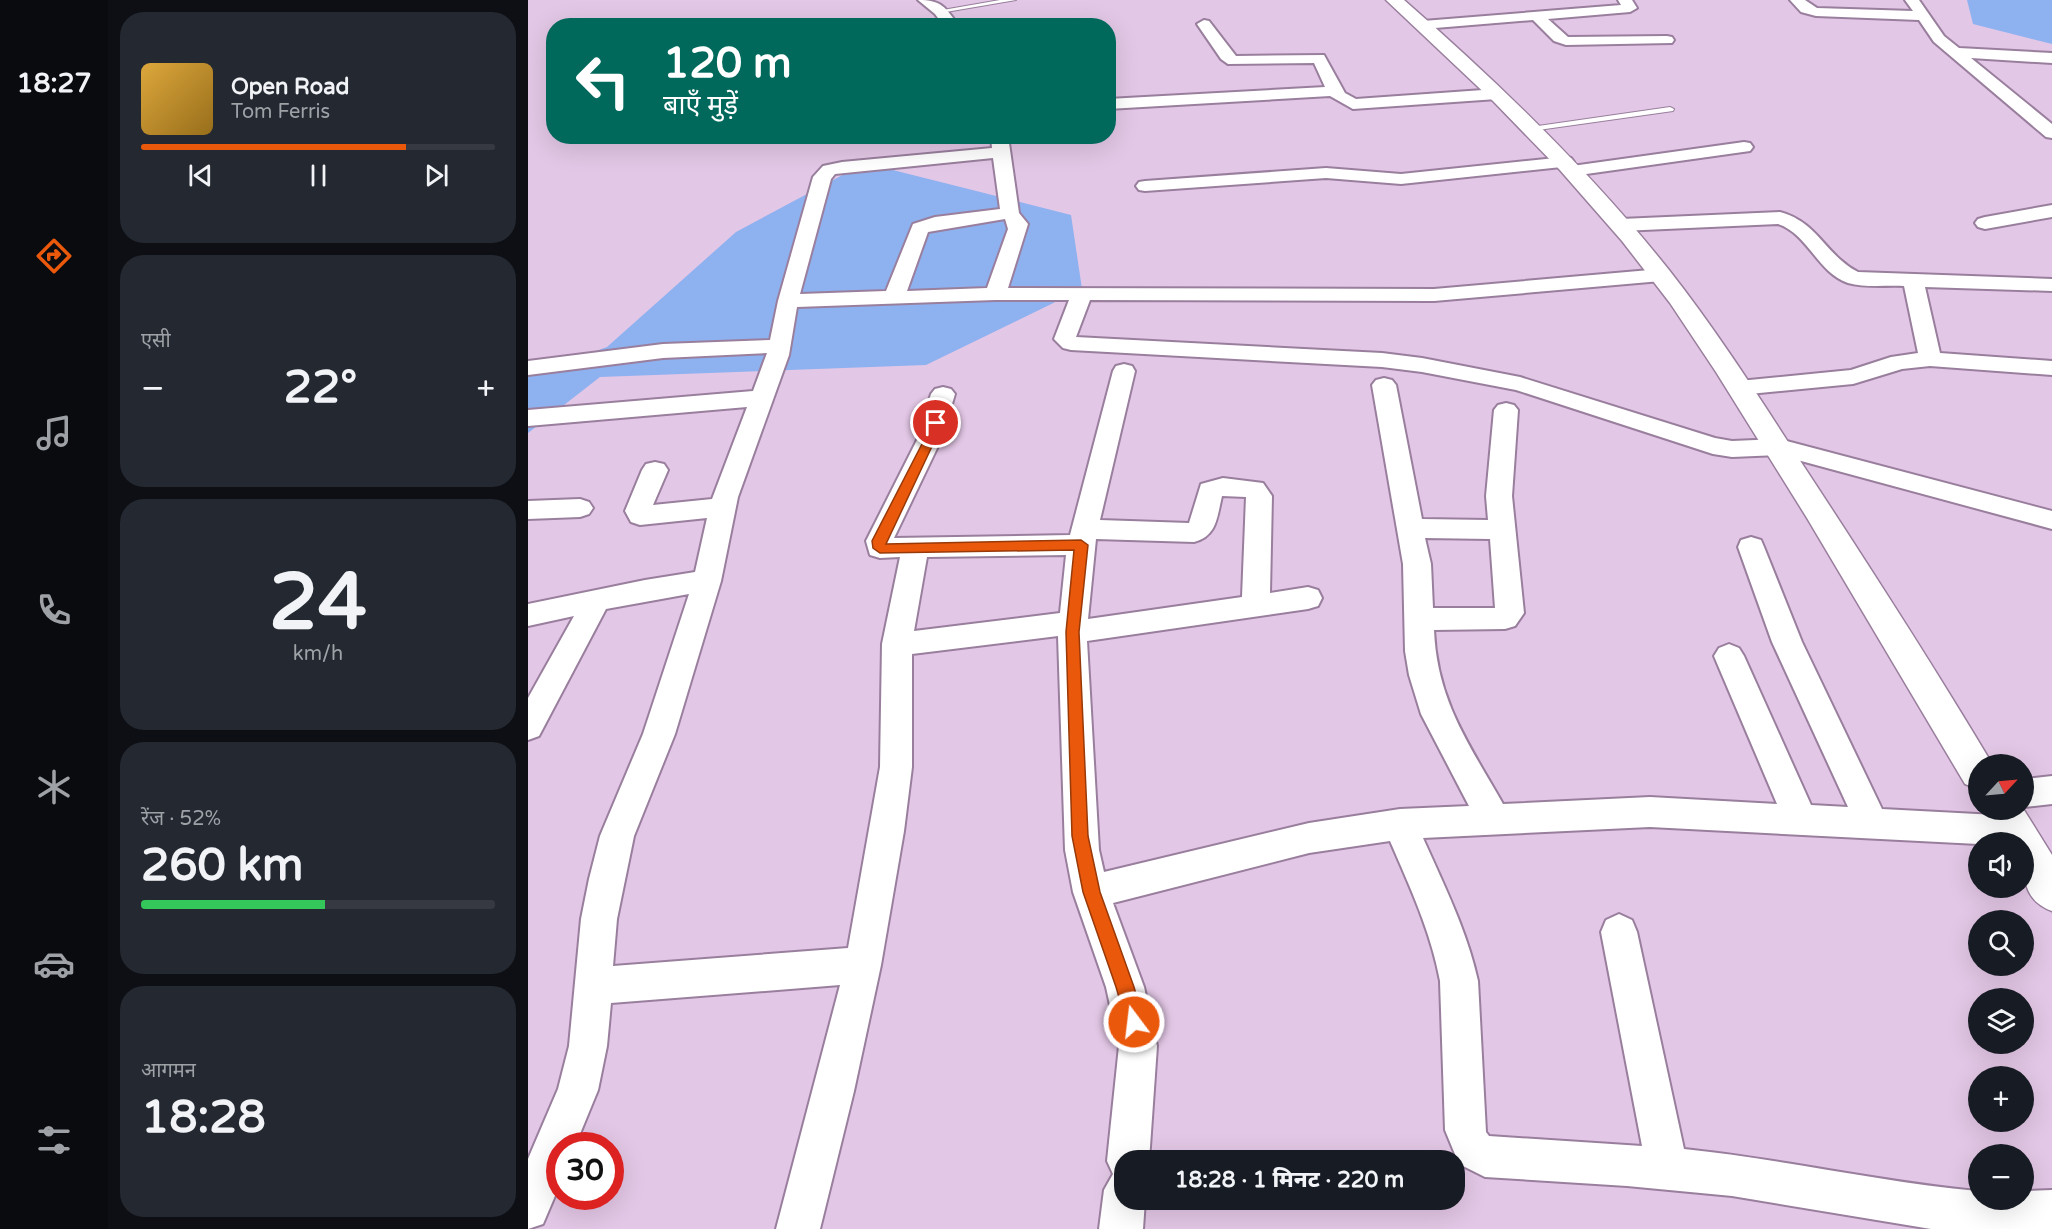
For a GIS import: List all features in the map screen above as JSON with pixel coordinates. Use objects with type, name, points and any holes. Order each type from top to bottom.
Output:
[{"type":"main road","points":[[1394,0],[1423,24],[1497,94],[1569,166],[1661,275],[1786,459],[1891,624],[1968,756]]},
{"type":"main road","points":[[2034,862],[2052,892]]},
{"type":"street","points":[[925,0],[946,18]]},
{"type":"street","points":[[1554,0],[1564,14]]},
{"type":"street","points":[[1423,24],[1629,8],[1625,0]]},
{"type":"street","points":[[1797,0],[1806,9],[1816,12],[1922,16]]},
{"type":"street","points":[[1912,0],[1939,39],[2052,133]]},
{"type":"street","points":[[1537,16],[1559,38],[1566,41],[1667,40]]},
{"type":"street","points":[[1204,24],[1226,57],[1233,61],[1319,58],[1342,100],[1360,105],[1497,94]]},
{"type":"street","points":[[1954,52],[2052,58]]},
{"type":"street","points":[[1116,104],[1336,91]]},
{"type":"street","points":[[528,1209],[578,1090],[588,1046],[599,919],[617,836],[659,734],[707,581],[723,507],[777,355],[788,301],[825,173],[842,167],[1000,144],[1010,213],[1018,224],[1018,230],[995,294]]},
{"type":"street","points":[[1145,186],[1300,174],[1337,173],[1401,179],[1569,166],[1744,147]]},
{"type":"street","points":[[1984,223],[2052,211]]},
{"type":"street","points":[[895,296],[920,228],[935,223],[1010,213]]},
{"type":"street","points":[[1621,225],[1784,218],[1796,224],[1839,270],[1848,276],[1862,280],[1992,281],[2052,285]]},
{"type":"street","points":[[788,301],[895,296],[1083,293],[1434,295],[1661,275]]},
{"type":"street","points":[[1913,280],[1930,359]]},
{"type":"street","points":[[1083,293],[1066,333],[1065,339],[1071,343],[1422,364],[1520,384],[1713,446],[1786,459],[2052,520]]},
{"type":"street","points":[[528,368],[663,351],[777,355]]},
{"type":"street","points":[[1739,388],[1853,377],[1899,362],[1930,359],[2052,368]]},
{"type":"street","points":[[1124,371],[1083,537],[1073,627],[1080,836],[1091,892],[1125,987],[1138,1046],[1129,1150]]},
{"type":"street","points":[[1383,386],[1417,564],[1424,675],[1436,714],[1494,819]]},
{"type":"street","points":[[943,394],[929,440],[879,541],[882,549],[1194,533],[1202,527],[1210,490],[1223,487],[1254,489],[1259,496],[1256,606]]},
{"type":"street","points":[[528,418],[762,398]]},
{"type":"street","points":[[1419,619],[1495,620],[1508,616],[1510,608],[1499,496],[1506,410]]},
{"type":"street","points":[[656,470],[638,511],[640,516],[723,507]]},
{"type":"street","points":[[528,510],[580,508]]},
{"type":"street","points":[[1410,528],[1501,530]]},
{"type":"street","points":[[1751,547],[1786,642],[1871,822]]},
{"type":"street","points":[[798,1229],[834,1091],[863,964],[896,767],[897,644],[915,549]]},
{"type":"street","points":[[528,615],[597,600],[707,581]]},
{"type":"street","points":[[897,644],[1073,627],[1308,598]]},
{"type":"street","points":[[528,727],[597,600]]},
{"type":"street","points":[[1729,656],[1800,818]]},
{"type":"street","points":[[2034,791],[2052,790]]},
{"type":"street","points":[[1091,892],[1309,838],[1400,824],[1650,812],[1800,818],[2016,832]]},
{"type":"street","points":[[1400,824],[1437,909],[1454,957],[1459,981],[1465,1130],[1471,1148],[1485,1156],[1668,1168],[1769,1180],[1909,1204],[1985,1214],[2052,1211]]},
{"type":"street","points":[[1619,932],[1668,1168]]},
{"type":"street","points":[[592,986],[863,964]]},
{"type":"street","points":[[1121,1229],[1123,1210]]},
{"type":"lane","points":[[940,11],[1013,0]]},
{"type":"lane","points":[[1531,129],[1670,109]]},
{"type":"water","points":[[1967,0],[2052,0],[2052,44],[1973,24]]},
{"type":"water","points":[[865,163],[1071,215],[1082,289],[926,365],[600,377],[528,433],[528,376],[607,347],[736,232]]},
{"type":"route","points":[[936,423],[879,541],[880,548],[886,550],[1081,545],[1072,632],[1080,836],[1091,892],[1125,987],[1134,1022]]}]
